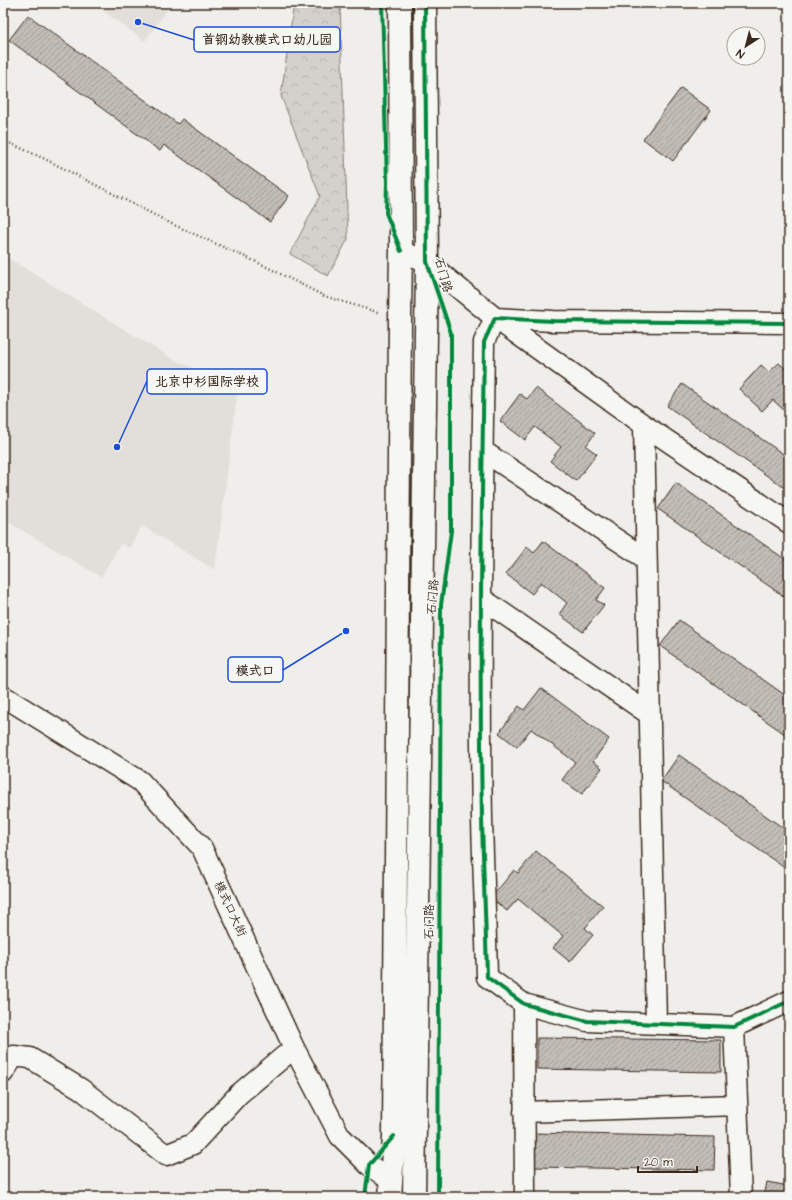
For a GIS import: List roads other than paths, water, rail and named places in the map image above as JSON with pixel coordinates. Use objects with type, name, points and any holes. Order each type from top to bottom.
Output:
[{"type":"highway","points":[[390,1188],[394,1120],[401,252],[400,3]]},
{"type":"highway","name":"石门路","points":[[414,1197],[427,262],[425,3]]},
{"type":"street","points":[[401,252],[427,262],[495,318],[644,425],[789,523]]},
{"type":"street","points":[[495,318],[553,321],[789,323]]},
{"type":"street","points":[[495,318],[484,342],[482,819],[487,977],[524,1004],[587,1021],[734,1027],[789,1001]]},
{"type":"street","points":[[644,425],[656,1024]]},
{"type":"street","points":[[483,451],[646,559]]},
{"type":"street","points":[[482,598],[649,714]]},
{"type":"street","name":"模式口大街","points":[[3,696],[140,781],[202,848],[294,1048],[340,1136],[390,1188]]},
{"type":"street","points":[[524,1004],[525,1197]]},
{"type":"street","points":[[734,1027],[742,1197]]},
{"type":"street","points":[[3,1072],[14,1056],[30,1058],[81,1089],[166,1155],[193,1144],[240,1094],[294,1048]]},
{"type":"street","points":[[524,1112],[737,1105]]},
{"type":"place","name":"首钢幼教模式口幼儿园","points":[[138,22]]},
{"type":"place","name":"北京中杉国际学校","points":[[117,447]]},
{"type":"place","name":"模式口","points":[[346,631]]}]
